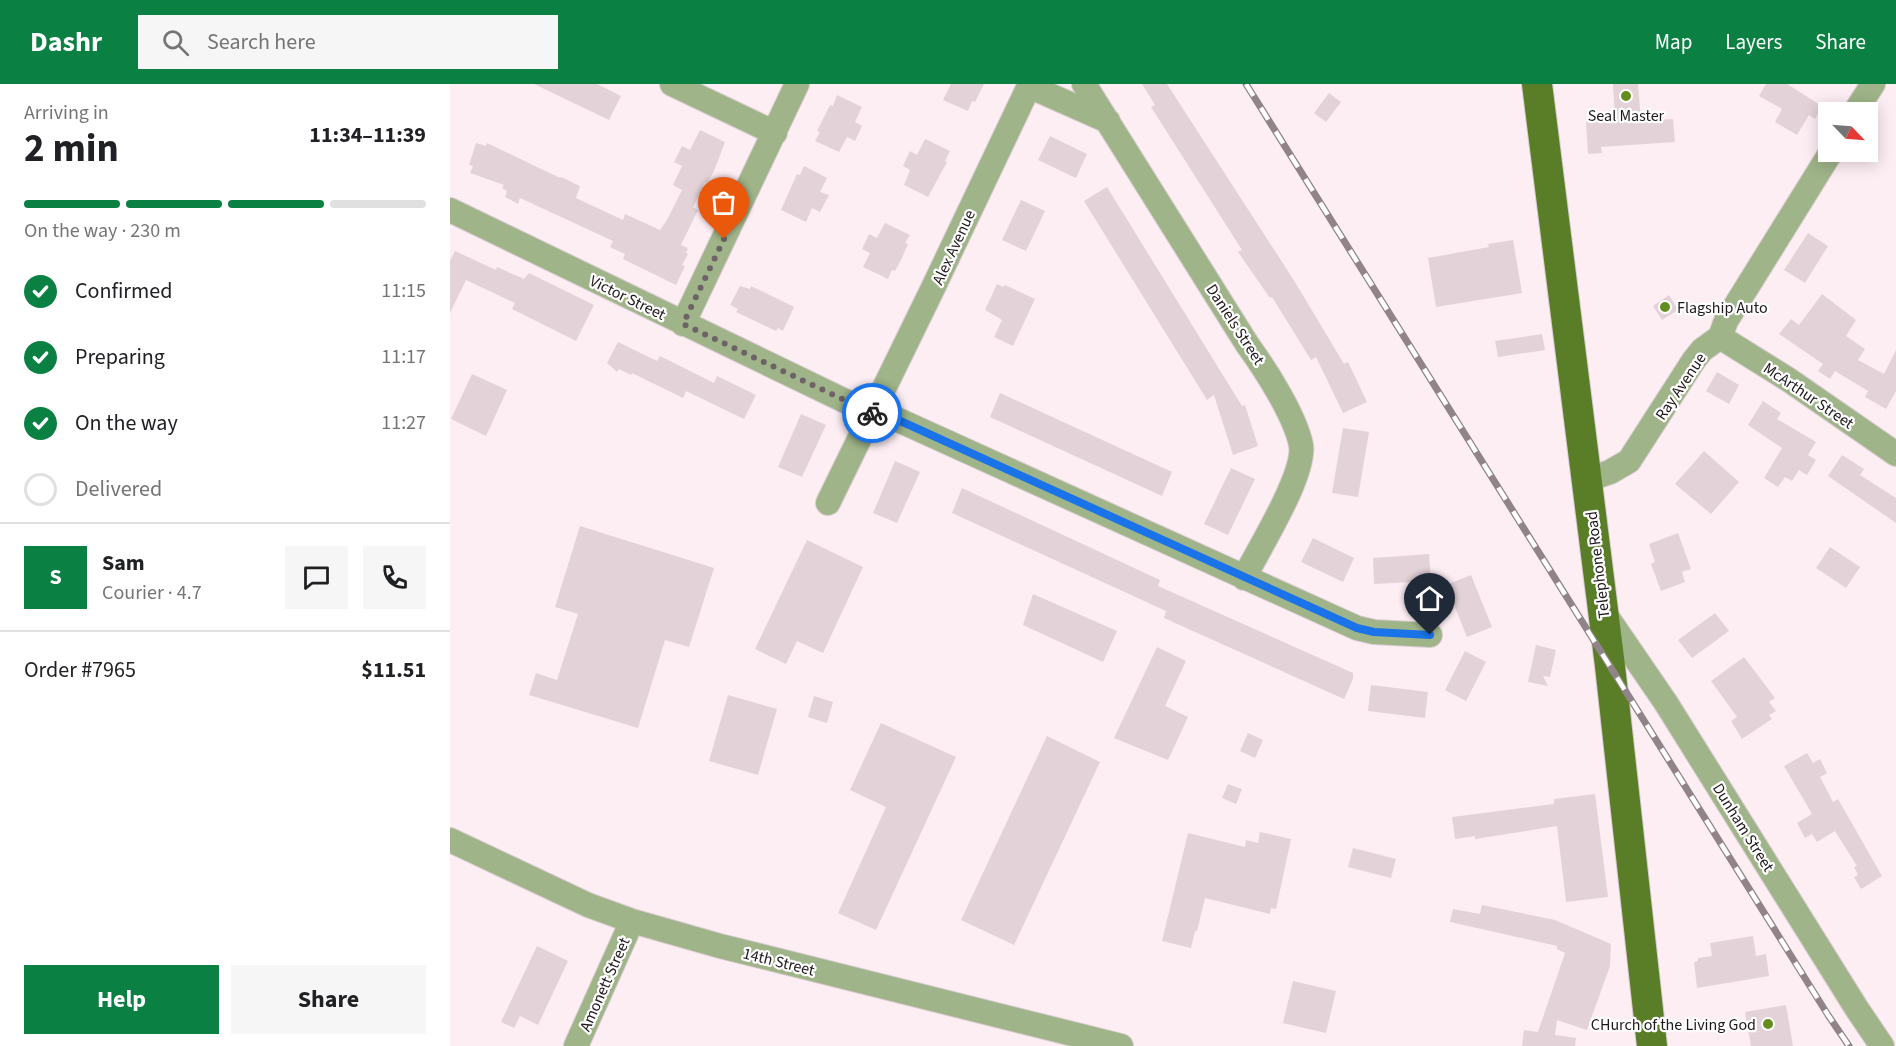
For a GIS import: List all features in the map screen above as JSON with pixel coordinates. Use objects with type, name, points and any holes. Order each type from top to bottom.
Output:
[{"type":"main road","name":"Telephone Road","points":[[1537,84],[1610,666],[1652,1046]]},
{"type":"street","points":[[672,84],[775,133]]},
{"type":"street","points":[[683,324],[797,84]]},
{"type":"street","name":"Daniels Street","points":[[1084,84],[1247,344],[1269,375],[1299,439],[1301,447],[1294,482],[1244,578]]},
{"type":"street","points":[[1861,102],[1873,84]]},
{"type":"street","points":[[1029,85],[1108,122]]},
{"type":"street","name":"Alex Avenue","points":[[828,503],[1029,85]]},
{"type":"street","name":"Ray Avenue","points":[[1587,480],[1610,472],[1629,461],[1694,360],[1702,350],[1720,338],[1726,321],[1825,162]]},
{"type":"street","name":"Victor Street","points":[[450,210],[683,324],[873,412],[1357,628],[1374,632],[1430,635]]},
{"type":"street","name":"McArthur Street","points":[[1720,338],[1789,380],[1896,454]]},
{"type":"street","name":"Dunham Street","points":[[1602,609],[1666,703],[1882,1046]]},
{"type":"street","name":"14th Street","points":[[451,840],[588,905],[632,921],[710,944],[1121,1046]]},
{"type":"street","name":"Amonett Street","points":[[576,1046],[632,921]]},
{"type":"building","points":[[534,84],[597,84],[621,96],[609,120]]},
{"type":"building","points":[[951,84],[984,84],[968,111],[943,100]]},
{"type":"building","points":[[1142,84],[1167,84],[1295,282],[1344,364],[1348,362],[1367,402],[1343,413],[1316,357],[1311,360],[1272,297],[1270,298],[1238,252],[1242,250],[1151,107],[1155,105]]},
{"type":"building","points":[[1613,84],[1638,84],[1641,121],[1673,119],[1675,142],[1601,147],[1602,153],[1588,154],[1586,122],[1615,120]]},
{"type":"building","points":[[1766,84],[1787,84],[1818,103],[1818,113],[1815,119],[1809,115],[1797,135],[1775,122],[1782,109],[1759,96]]},
{"type":"building","points":[[1329,93],[1341,102],[1326,122],[1314,113]]},
{"type":"building","points":[[837,95],[862,107],[855,122],[862,126],[855,141],[847,137],[839,152],[815,141],[820,132],[817,131],[830,105],[833,106]]},
{"type":"building","points":[[700,130],[725,142],[714,171],[707,183],[705,182],[693,207],[698,210],[681,245],[688,248],[686,253],[688,254],[676,285],[623,259],[625,254],[610,247],[613,241],[520,198],[518,204],[505,197],[507,191],[502,188],[504,185],[470,173],[473,166],[469,165],[476,143],[486,146],[487,143],[580,186],[576,198],[623,220],[625,214],[660,230],[682,190],[673,185],[682,166],[674,162],[682,146],[690,150]]},
{"type":"building","points":[[1050,136],[1087,154],[1076,178],[1038,160]]},
{"type":"building","points":[[925,139],[950,151],[945,161],[947,162],[928,197],[904,185],[910,170],[903,166],[910,151],[917,155]]},
{"type":"building","points":[[804,166],[827,178],[820,192],[829,195],[820,212],[812,208],[806,222],[781,210],[797,174],[800,175]]},
{"type":"building","points":[[1107,187],[1242,406],[1245,405],[1258,446],[1233,455],[1214,395],[1207,400],[1084,201]]},
{"type":"building","points":[[1021,200],[1045,211],[1026,251],[1002,240]]},
{"type":"building","points":[[885,223],[910,235],[905,243],[908,244],[901,260],[888,279],[863,267],[870,253],[862,249],[869,234],[877,238]]},
{"type":"building","points":[[1808,233],[1828,246],[1805,283],[1784,270]]},
{"type":"building","points":[[1513,240],[1522,293],[1436,307],[1428,258],[1489,247],[1488,244]]},
{"type":"building","points":[[455,251],[496,270],[497,267],[524,279],[529,273],[594,305],[576,341],[512,309],[515,303],[466,280],[450,313],[450,261]]},
{"type":"building","points":[[997,284],[1003,287],[1005,285],[1035,299],[1013,346],[994,337],[1002,320],[985,310]]},
{"type":"building","points":[[740,286],[750,289],[751,286],[794,307],[783,331],[778,328],[776,331],[736,312],[738,309],[730,305]]},
{"type":"building","points":[[1822,294],[1856,320],[1846,336],[1865,349],[1858,360],[1884,374],[1896,350],[1896,391],[1886,409],[1865,397],[1868,391],[1835,371],[1830,379],[1818,371],[1823,364],[1779,334],[1791,319],[1799,325]]},
{"type":"building","name":"Flagship Auto","points":[[1669,295],[1678,310],[1662,320],[1653,306]]},
{"type":"building","points":[[1542,334],[1545,350],[1498,357],[1495,341]]},
{"type":"building","points":[[618,342],[657,361],[660,356],[714,383],[717,376],[756,395],[744,419],[686,391],[683,398],[632,373],[631,375],[619,369],[617,372],[607,363]]},
{"type":"building","points":[[1717,372],[1739,385],[1729,404],[1706,391]]},
{"type":"building","points":[[472,374],[507,390],[486,436],[451,419]]},
{"type":"building","points":[[1000,393],[1172,472],[1162,496],[990,417]]},
{"type":"building","points":[[1763,401],[1781,413],[1777,419],[1816,442],[1808,455],[1816,460],[1807,475],[1799,470],[1792,481],[1785,477],[1778,487],[1764,478],[1782,448],[1748,425]]},
{"type":"building","points":[[801,414],[826,425],[802,477],[778,467]]},
{"type":"building","points":[[1343,428],[1369,432],[1358,497],[1332,493]]},
{"type":"building","points":[[1704,451],[1739,482],[1711,514],[1675,484]]},
{"type":"building","points":[[1842,455],[1864,469],[1860,475],[1896,498],[1896,523],[1828,476]]},
{"type":"building","points":[[895,461],[920,472],[897,523],[873,513]]},
{"type":"building","points":[[1231,468],[1255,479],[1228,535],[1204,524]]},
{"type":"building","points":[[962,488],[1160,580],[1158,586],[1353,673],[1353,679],[1344,699],[1164,618],[1166,611],[952,513]]},
{"type":"building","points":[[580,526],[714,568],[689,647],[665,640],[638,728],[529,695],[536,673],[557,680],[578,614],[555,607]]},
{"type":"building","points":[[1678,533],[1691,569],[1682,572],[1685,582],[1661,591],[1651,564],[1655,562],[1649,544]]},
{"type":"building","points":[[1313,538],[1354,558],[1343,582],[1301,562]]},
{"type":"building","points":[[807,540],[863,567],[823,653],[797,641],[786,664],[755,649]]},
{"type":"building","points":[[1830,547],[1860,567],[1846,588],[1816,568]]},
{"type":"building","points":[[1429,554],[1431,581],[1374,584],[1373,558]]},
{"type":"building","points":[[1471,575],[1492,627],[1467,637],[1446,585]]},
{"type":"building","points":[[1033,594],[1117,631],[1103,662],[1023,625]]},
{"type":"building","points":[[1715,613],[1729,631],[1692,658],[1678,640]]},
{"type":"building","points":[[1536,645],[1556,650],[1550,677],[1543,676],[1548,686],[1528,682]]},
{"type":"building","points":[[1157,647],[1186,661],[1165,706],[1188,717],[1168,760],[1114,738]]},
{"type":"building","points":[[1465,651],[1486,662],[1466,701],[1445,690]]},
{"type":"building","points":[[1744,657],[1775,698],[1769,702],[1776,711],[1769,715],[1772,719],[1742,739],[1731,721],[1737,717],[1711,681]]},
{"type":"building","points":[[1371,685],[1428,692],[1425,718],[1368,711]]},
{"type":"building","points":[[728,695],[777,709],[758,775],[709,761]]},
{"type":"building","points":[[814,696],[833,702],[827,723],[808,717]]},
{"type":"building","points":[[881,723],[956,757],[876,930],[838,913],[886,807],[850,790]]},
{"type":"building","points":[[1248,733],[1263,740],[1255,758],[1240,751]]},
{"type":"building","points":[[1047,736],[1100,762],[1014,945],[961,920]]},
{"type":"building","points":[[1807,753],[1813,763],[1820,759],[1827,773],[1820,777],[1833,802],[1838,799],[1882,876],[1861,889],[1854,877],[1858,875],[1854,867],[1857,866],[1835,831],[1817,842],[1812,834],[1805,838],[1797,823],[1812,814],[1784,766]]},
{"type":"building","points":[[1228,784],[1242,789],[1236,804],[1222,798]]},
{"type":"building","points":[[1595,794],[1608,897],[1566,902],[1557,826],[1475,839],[1475,836],[1455,839],[1452,817],[1554,804],[1554,799]]},
{"type":"building","points":[[1260,832],[1291,839],[1276,909],[1271,908],[1270,914],[1205,898],[1191,948],[1162,941],[1188,833],[1245,847],[1246,840],[1258,843]]},
{"type":"building","points":[[1353,848],[1396,859],[1391,878],[1348,867]]},
{"type":"building","points":[[1482,905],[1555,920],[1611,944],[1610,966],[1587,1030],[1557,1020],[1555,1035],[1576,1038],[1575,1046],[1522,1046],[1524,1030],[1538,1032],[1565,953],[1557,949],[1557,946],[1450,922],[1453,909],[1480,914]]},
{"type":"building","points":[[1753,936],[1756,956],[1766,954],[1769,976],[1697,988],[1694,962],[1698,961],[1698,958],[1712,956],[1710,943]]},
{"type":"building","points":[[537,946],[568,961],[538,1025],[520,1016],[514,1028],[501,1022]]},
{"type":"building","points":[[1293,981],[1336,991],[1326,1033],[1283,1023]]},
{"type":"building","name":"CHurch of the Living God","points":[[1786,1005],[1793,1046],[1751,1046],[1745,1012]]},
{"type":"railway","points":[[1246,84],[1849,1046]]},
{"type":"way so far","points":[[724,239],[683,324],[872,413]]},
{"type":"place","name":"Seal Master","points":[[1626,96]]},
{"type":"place","name":"Flagship Auto","points":[[1665,307]]},
{"type":"place","name":"CHurch of the Living God","points":[[1768,1024]]},
{"type":"route","points":[[872,413],[874,409],[1357,628],[1374,632],[1430,635]]}]
